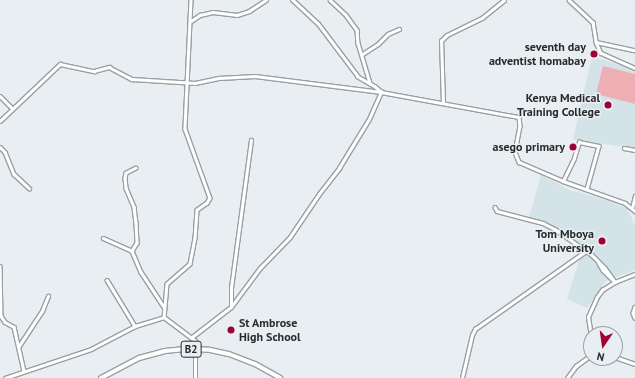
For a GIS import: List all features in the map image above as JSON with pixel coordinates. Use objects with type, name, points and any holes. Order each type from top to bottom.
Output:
[{"type":"highway","name":"B2","points":[[101,378],[139,358],[165,351],[198,349],[238,357],[280,378]]},
{"type":"street","points":[[164,317],[164,307],[169,281],[190,264],[195,238],[197,210],[207,203],[210,198],[185,132],[191,0]]},
{"type":"street","points":[[191,21],[200,15],[213,12],[237,15],[249,11],[266,0]]},
{"type":"street","points":[[292,0],[318,24],[352,71],[358,77],[381,92]]},
{"type":"street","points":[[330,0],[357,30],[361,55],[370,84]]},
{"type":"street","points":[[443,104],[441,41],[447,35],[482,18],[504,0]]},
{"type":"street","points":[[569,0],[593,22],[596,42],[601,52],[635,68]]},
{"type":"street","points":[[361,55],[378,44],[388,34],[398,29]]},
{"type":"street","points":[[596,42],[635,50]]},
{"type":"street","points":[[0,121],[60,64],[94,71],[109,66],[132,79],[195,83],[220,78],[255,76],[353,90],[381,92],[519,117],[520,126],[515,152],[519,162],[632,208],[635,211]]},
{"type":"street","points":[[192,337],[231,307],[260,268],[290,237],[319,194],[339,168],[369,119],[381,92]]},
{"type":"street","points":[[0,96],[12,108]]},
{"type":"street","points":[[231,307],[231,288],[251,140]]},
{"type":"street","points":[[564,181],[579,142],[599,146],[594,167],[587,181],[587,189]]},
{"type":"street","points":[[0,147],[5,152],[14,174],[29,188]]},
{"type":"street","points":[[624,148],[635,150]]},
{"type":"street","points":[[132,251],[137,243],[136,223],[134,207],[126,188],[126,173],[136,168]]},
{"type":"street","points":[[632,208],[635,196]]},
{"type":"street","points":[[495,207],[497,211],[542,223],[555,229],[599,262],[615,282]]},
{"type":"street","points":[[103,238],[132,251],[141,272],[164,307]]},
{"type":"street","points":[[462,378],[475,329],[586,252]]},
{"type":"street","points":[[0,266],[1,316],[6,322],[14,327],[24,372]]},
{"type":"street","points":[[589,326],[588,317],[591,308],[602,290],[615,282],[635,274]]},
{"type":"street","points":[[107,280],[135,326]]},
{"type":"street","points":[[19,346],[42,311],[48,296]]},
{"type":"street","points":[[635,307],[633,313],[635,318]]},
{"type":"street","points":[[5,378],[91,349],[135,326],[164,317]]},
{"type":"street","points":[[164,317],[197,342],[198,349],[195,378]]},
{"type":"street","points":[[623,360],[635,364]]},
{"type":"street","points":[[567,378],[576,366],[583,361]]},
{"type":"shaded area","name":"Kenya Medical Training College","points":[[592,56],[635,70],[635,149],[573,139]]},
{"type":"shaded area","points":[[603,66],[635,74],[635,104],[596,94]]},
{"type":"shaded area","name":"Tom Mboya University","points":[[541,175],[570,190],[610,201],[627,208],[635,225],[635,270],[606,281],[587,308],[567,299],[582,251],[554,231],[528,221]]},
{"type":"place","name":"seventh day adventist homabay","points":[[594,54]]},
{"type":"place","name":"Kenya Medical Training College","points":[[608,105]]},
{"type":"place","name":"asego primary","points":[[573,147]]},
{"type":"place","name":"Tom Mboya University","points":[[602,241]]},
{"type":"place","name":"St Ambrose High School","points":[[231,330]]}]
